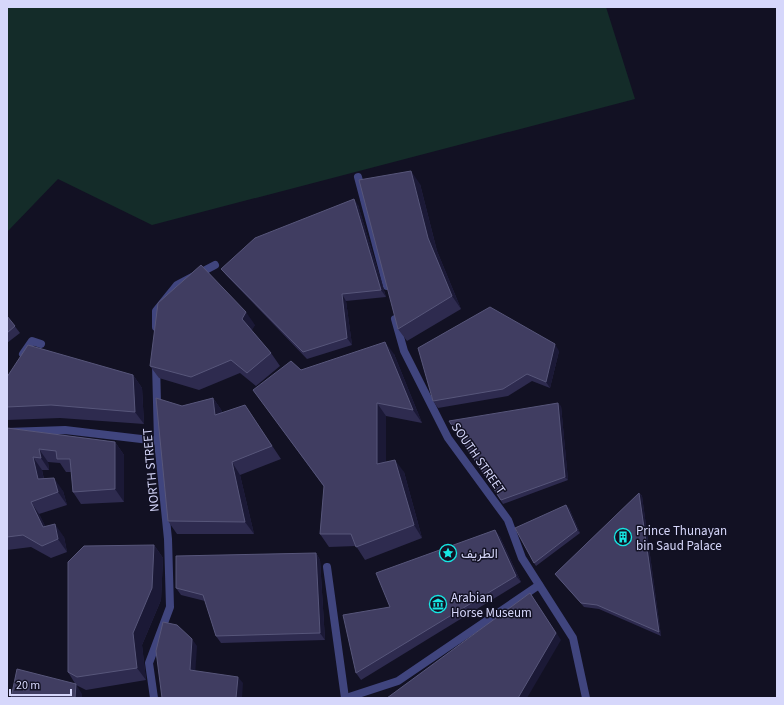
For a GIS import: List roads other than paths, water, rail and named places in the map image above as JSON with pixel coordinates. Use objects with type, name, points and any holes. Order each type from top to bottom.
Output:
[{"type":"street","points":[[358,177],[390,298]]},
{"type":"street","points":[[156,334],[156,311],[177,286],[214,265]]},
{"type":"street","name":"SOUTH STREET","points":[[394,313],[404,351],[448,438],[508,520],[522,558],[573,638],[586,698]]},
{"type":"street","points":[[20,360],[32,341],[41,344]]},
{"type":"street","name":"NORTH STREET","points":[[154,698],[149,663],[170,607],[168,540],[158,441],[156,356]]},
{"type":"street","points":[[7,432],[65,430],[158,441]]},
{"type":"street","points":[[327,567],[345,698],[398,681],[539,585]]},
{"type":"place","name":"Prince Thunayan bin Saud Palace","points":[[623,537]]},
{"type":"place","name":"الطريف","points":[[448,553]]},
{"type":"place","name":"Arabian Horse Museum","points":[[438,604]]}]
